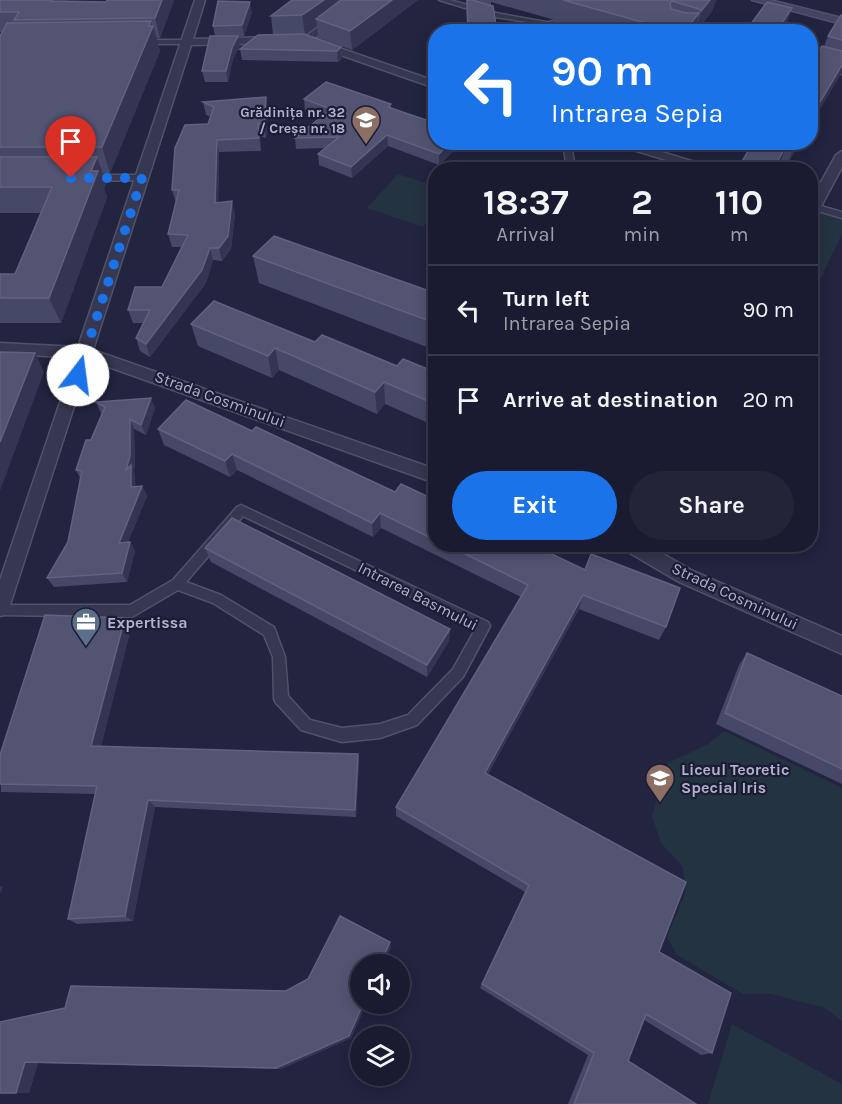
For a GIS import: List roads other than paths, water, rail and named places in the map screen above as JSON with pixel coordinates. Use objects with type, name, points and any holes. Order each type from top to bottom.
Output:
[{"type":"main road","points":[[757,0],[842,21]]},
{"type":"street","points":[[0,609],[7,564],[84,353],[200,0]]},
{"type":"street","points":[[186,42],[296,40],[428,83]]},
{"type":"street","points":[[642,150],[686,162]]},
{"type":"street","points":[[818,195],[842,155]]},
{"type":"street","name":"Strada Cosminului","points":[[0,348],[84,353],[428,474]]},
{"type":"street","name":"Strada Cosminului","points":[[643,552],[685,576],[842,645]]},
{"type":"lane","points":[[442,0],[495,15],[553,24]]},
{"type":"lane","points":[[296,40],[333,20]]},
{"type":"lane","points":[[129,42],[186,42]]},
{"type":"lane","points":[[818,65],[842,72]]},
{"type":"lane","points":[[83,178],[142,178]]},
{"type":"lane","points":[[818,205],[842,215]]},
{"type":"lane","name":"Intrarea Basmului","points":[[0,609],[132,610],[177,584],[242,510],[484,626],[458,673],[412,720],[380,731],[342,735],[306,725],[280,699],[279,657],[269,631],[217,599],[177,584]]},
{"type":"place","name":"Grădinița nr. 32 / Creșa nr. 18","points":[[366,146]]},
{"type":"place","name":"Expertissa","points":[[86,648]]},
{"type":"place","name":"Liceul Teoretic Special Iris","points":[[660,804]]}]
